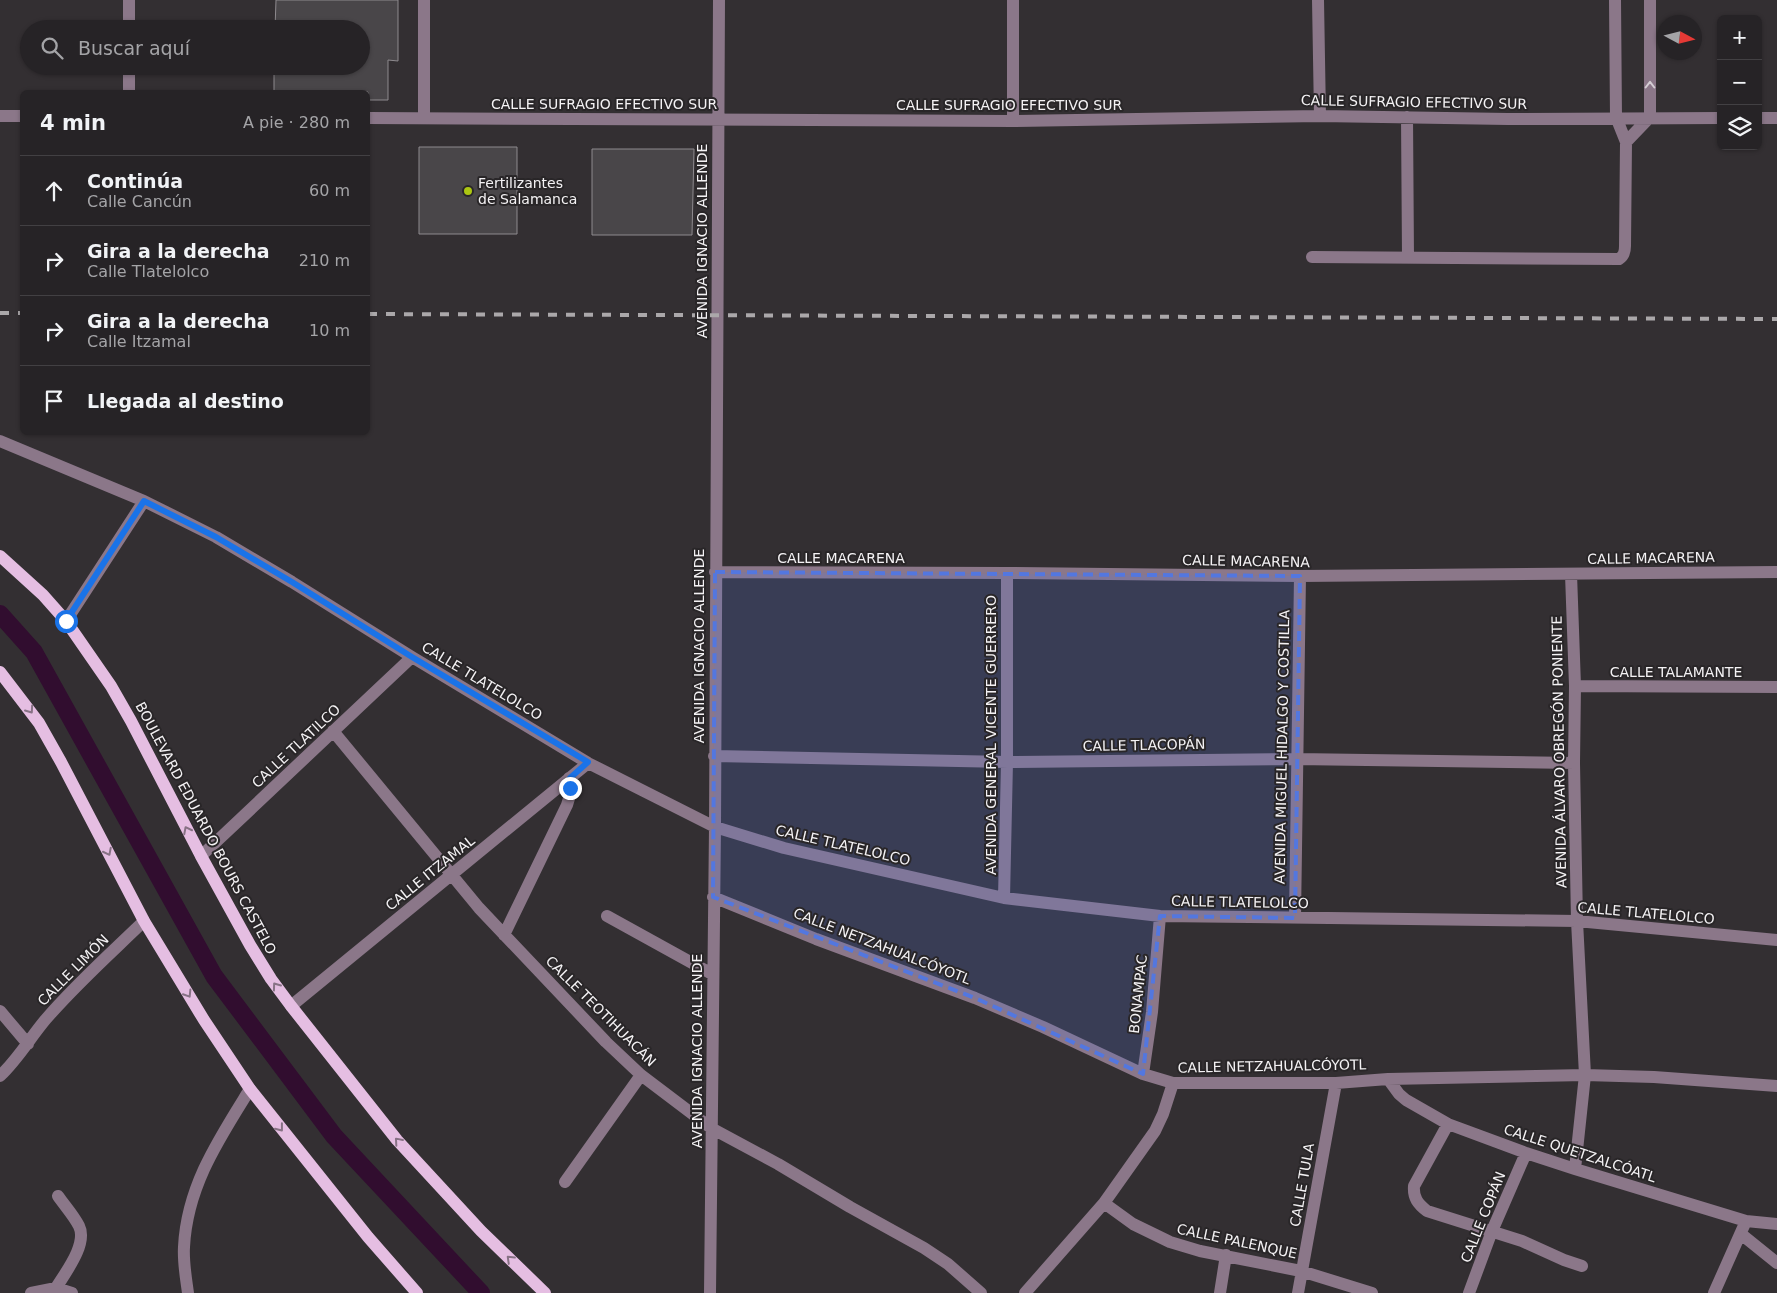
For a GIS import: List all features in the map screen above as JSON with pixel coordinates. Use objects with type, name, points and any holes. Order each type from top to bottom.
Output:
[{"type":"main road","name":"BOULEVARD EDUARDO BOURS CASTELO","points":[[0,556],[43,595],[66,621],[95,661],[132,721],[201,856],[271,979],[397,1140],[480,1231],[545,1293]]},
{"type":"main road","points":[[0,672],[39,723],[144,921],[204,1020],[250,1089],[368,1237],[417,1293]]},
{"type":"street","points":[[129,0],[129,20]]},
{"type":"street","points":[[424,0],[424,118]]},
{"type":"street","name":"AVENIDA IGNACIO ALLENDE","points":[[710,1293],[719,0]]},
{"type":"street","points":[[1013,0],[1013,121]]},
{"type":"street","points":[[1318,0],[1320,116]]},
{"type":"street","points":[[1312,257],[1619,259],[1623,255],[1625,246],[1626,142],[1616,117],[1615,0]]},
{"type":"street","points":[[1626,142],[1650,117],[1650,0]]},
{"type":"street","points":[[129,75],[129,90]]},
{"type":"street","points":[[0,116],[20,116]]},
{"type":"street","name":"CALLE SUFRAGIO EFECTIVO SUR","points":[[370,118],[1013,121],[1320,116],[1508,119],[1717,118]]},
{"type":"street","points":[[1407,117],[1408,258]]},
{"type":"street","points":[[1762,118],[1777,118]]},
{"type":"street","name":"CALLE TLATELOLCO","points":[[0,441],[144,501],[216,537],[588,762],[714,827],[784,848],[1004,898],[1160,916],[1577,921],[1777,940]]},
{"type":"street","points":[[66,621],[144,501]]},
{"type":"street","name":"CALLE MACARENA","points":[[715,572],[1300,576],[1777,572]]},
{"type":"street","name":"AVENIDA GENERAL VICENTE GUERRERO","points":[[1004,898],[1007,762],[1007,573]]},
{"type":"street","name":"AVENIDA ÁLVARO OBREGÓN PONIENTE","points":[[1571,574],[1575,686],[1574,763],[1577,921],[1585,1075],[1575,1169]]},
{"type":"street","name":"AVENIDA MIGUEL HIDALGO Y COSTILLA","points":[[1294,918],[1300,576]]},
{"type":"street","name":"CALLE TLATILCO","points":[[201,856],[412,657]]},
{"type":"street","name":"CALLE TALAMANTE","points":[[1575,686],[1777,687]]},
{"type":"street","name":"CALLE TEOTIHUACÁN","points":[[333,731],[452,875],[504,934],[606,1042],[641,1075],[711,1128],[778,1164],[924,1248],[948,1264],[981,1293]]},
{"type":"street","name":"CALLE TLACOPÁN","points":[[714,756],[1007,762],[1296,759],[1574,763]]},
{"type":"street","name":"CALLE ITZAMAL","points":[[291,1006],[588,762]]},
{"type":"street","points":[[504,934],[570,795],[570,778]]},
{"type":"street","name":"CALLE NETZAHUALCÓYOTL","points":[[713,896],[816,938],[975,998],[1043,1027],[1142,1074],[1173,1083],[1336,1083],[1388,1079],[1585,1075],[1654,1077],[1777,1086]]},
{"type":"street","points":[[607,916],[712,974]]},
{"type":"street","name":"BONAMPAC","points":[[1142,1074],[1152,1012],[1160,916]]},
{"type":"street","name":"CALLE LIMÓN","points":[[0,1076],[12,1065],[45,1020],[144,921]]},
{"type":"street","points":[[0,1011],[28,1044]]},
{"type":"street","points":[[565,1182],[641,1075]]},
{"type":"street","name":"CALLE QUETZALCÓATL","points":[[1388,1079],[1406,1100],[1448,1124],[1575,1169],[1746,1221],[1777,1224]]},
{"type":"street","points":[[1025,1293],[1104,1203],[1155,1131],[1163,1114],[1173,1083]]},
{"type":"street","name":"CALLE TULA","points":[[1298,1293],[1336,1083]]},
{"type":"street","points":[[188,1293],[183,1248],[193,1197],[201,1171],[250,1089]]},
{"type":"street","points":[[1448,1124],[1414,1186],[1413,1193],[1415,1199],[1427,1211],[1522,1241],[1582,1266]]},
{"type":"street","name":"CALLE COPÁN","points":[[1469,1293],[1492,1231],[1526,1153]]},
{"type":"street","points":[[56,1288],[74,1257],[80,1244],[81,1235],[79,1227],[58,1196]]},
{"type":"street","name":"CALLE PALENQUE","points":[[1104,1203],[1133,1224],[1170,1242],[1200,1251],[1301,1271],[1372,1293]]},
{"type":"street","points":[[1714,1293],[1746,1221]]},
{"type":"street","points":[[1741,1234],[1777,1263]]},
{"type":"street","points":[[1220,1293],[1226,1256]]},
{"type":"street","points":[[31,1293],[56,1288],[72,1293]]},
{"type":"highlighted area","points":[[715,572],[1300,576],[1295,918],[1160,916],[1143,1074],[975,998],[713,897]]},
{"type":"building","points":[[276,0],[398,0],[398,61],[388,60],[388,100],[370,100],[370,90],[274,90],[274,75],[370,75],[370,20],[275,20]]},
{"type":"building","name":"Fertilizantes de Salamanca","points":[[419,147],[517,147],[517,234],[419,234]]},
{"type":"building","points":[[592,149],[694,149],[692,235],[592,235]]},
{"type":"waterway","points":[[0,614],[34,652],[214,976],[334,1136],[481,1293]]},
{"type":"railway","points":[[0,313],[20,313]]},
{"type":"railway","points":[[370,314],[1777,319]]},
{"type":"place","name":"Fertilizantes de Salamanca","points":[[468,191]]},
{"type":"route","points":[[66,621],[144,501],[216,537],[588,762],[570,778],[570,788]]}]
